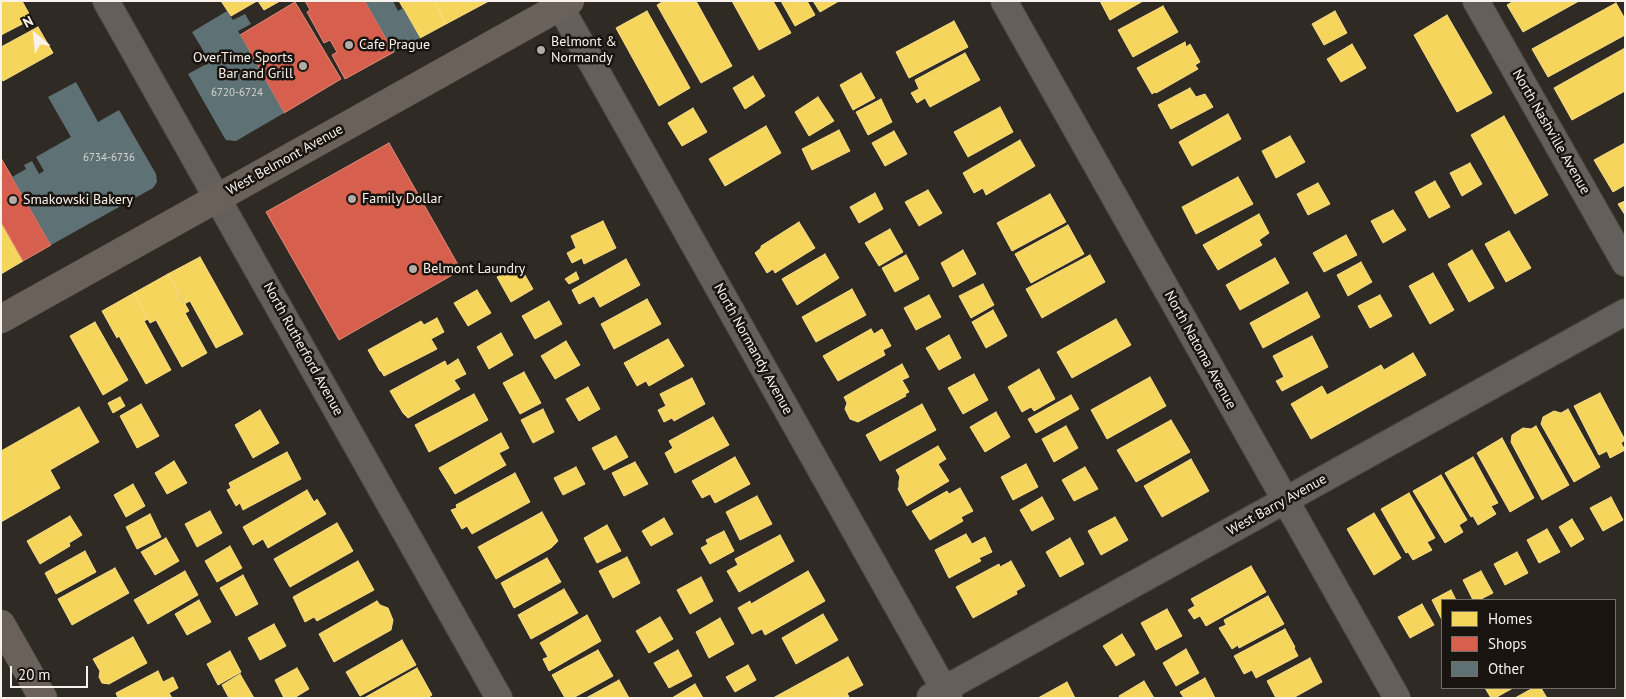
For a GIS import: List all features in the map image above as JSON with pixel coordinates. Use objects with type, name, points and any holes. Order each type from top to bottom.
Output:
[{"type":"main road","name":"West Belmont Avenue","points":[[1,319],[562,3]]},
{"type":"main road","points":[[1,624],[43,698]]},
{"type":"street","name":"North Rutherford Avenue","points":[[106,1],[499,698]]},
{"type":"street","name":"North Natoma Avenue","points":[[1004,1],[1397,698]]},
{"type":"street","name":"North Nashville Avenue","points":[[1476,1],[1625,263]]},
{"type":"street","name":"North Normandy Avenue","points":[[562,3],[941,695]]},
{"type":"street","name":"West Barry Avenue","points":[[941,695],[1285,500],[1625,312]]},
{"type":"building: Homes","points":[[1,1],[22,1],[32,19],[1,35]]},
{"type":"building: Homes","points":[[221,1],[257,1],[231,16]]},
{"type":"building: Homes","points":[[258,1],[280,1],[264,10]]},
{"type":"building: Homes","points":[[399,1],[434,1],[446,24],[420,38]]},
{"type":"building: Homes","points":[[434,1],[489,1],[446,24]]},
{"type":"building: Homes","points":[[664,1],[696,1],[732,66],[701,83],[657,5]]},
{"type":"building: Homes","points":[[732,1],[773,1],[791,33],[759,50]]},
{"type":"building: Homes","points":[[781,1],[807,1],[815,15],[795,26]]},
{"type":"building: Homes","points":[[813,1],[839,1],[820,12]]},
{"type":"building: Homes","points":[[1100,1],[1143,1],[1110,20]]},
{"type":"building: Homes","points":[[1514,1],[1579,1],[1523,32],[1507,5]]},
{"type":"building: Homes","points":[[1616,3],[1625,19],[1625,35],[1548,77],[1532,49]]},
{"type":"building: Homes","points":[[1163,6],[1178,32],[1133,57],[1118,30]]},
{"type":"building: Homes","points":[[647,11],[690,88],[659,106],[616,28]]},
{"type":"building: Homes","points":[[1335,11],[1347,33],[1324,45],[1312,24]]},
{"type":"building: Homes","points":[[1447,15],[1492,93],[1457,112],[1414,35]]},
{"type":"building: Homes","points":[[954,21],[968,47],[909,78],[896,52]]},
{"type":"building: Homes","points":[[38,27],[53,53],[3,81],[1,78],[1,47]]},
{"type":"building: Homes","points":[[1185,42],[1186,47],[1190,44],[1200,62],[1195,65],[1198,69],[1152,94],[1137,68]]},
{"type":"building: Homes","points":[[1352,44],[1366,68],[1341,82],[1327,59]]},
{"type":"building: Homes","points":[[1625,48],[1625,91],[1572,120],[1554,88]]},
{"type":"building: Homes","points":[[965,53],[980,80],[930,107],[925,98],[917,103],[911,93],[919,89],[915,80]]},
{"type":"building: Homes","points":[[861,73],[875,98],[853,110],[840,85]]},
{"type":"building: Homes","points":[[753,76],[765,96],[745,109],[733,88]]},
{"type":"building: Homes","points":[[1190,88],[1196,97],[1205,94],[1213,107],[1171,129],[1158,105]]},
{"type":"building: Homes","points":[[818,97],[834,121],[809,136],[795,112]]},
{"type":"building: Homes","points":[[881,99],[892,122],[868,135],[856,112]]},
{"type":"building: Homes","points":[[1000,107],[1013,132],[968,157],[954,132]]},
{"type":"building: Homes","points":[[693,108],[707,132],[682,146],[668,123]]},
{"type":"building: Homes","points":[[1228,114],[1241,139],[1192,166],[1179,142]]},
{"type":"building: Homes","points":[[1504,116],[1548,195],[1515,214],[1471,135]]},
{"type":"building: Homes","points":[[766,126],[781,153],[725,186],[709,159]]},
{"type":"building: Homes","points":[[839,130],[850,151],[812,170],[802,149]]},
{"type":"building: Homes","points":[[894,131],[907,154],[885,166],[872,143]]},
{"type":"building: Homes","points":[[1290,136],[1305,162],[1276,178],[1262,151]]},
{"type":"building: Homes","points":[[1020,140],[1035,166],[986,195],[983,188],[974,193],[963,173]]},
{"type":"building: Homes","points":[[1625,143],[1625,185],[1613,192],[1594,160]]},
{"type":"building: Homes","points":[[1470,163],[1482,184],[1462,196],[1450,173]]},
{"type":"building: Homes","points":[[1238,177],[1253,204],[1196,234],[1182,207]]},
{"type":"building: Homes","points":[[1435,181],[1450,207],[1429,218],[1415,192]]},
{"type":"building: Homes","points":[[1318,183],[1330,204],[1308,215],[1297,194]]},
{"type":"building: Homes","points":[[928,190],[942,213],[919,226],[905,202]]},
{"type":"building: Homes","points":[[875,193],[883,209],[859,223],[850,207]]},
{"type":"building: Homes","points":[[1050,194],[1066,222],[1012,251],[997,223]]},
{"type":"building: Homes","points":[[1625,201],[1625,215],[1618,204]]},
{"type":"building: Homes","points":[[1393,210],[1406,230],[1383,243],[1371,221]]},
{"type":"building: Homes","points":[[1259,214],[1269,233],[1259,240],[1262,245],[1218,270],[1203,245]]},
{"type":"building: Homes","points":[[603,221],[616,248],[584,264],[582,258],[572,263],[567,253],[576,248],[571,236]]},
{"type":"building: Homes","points":[[1,222],[23,261],[1,274]]},
{"type":"building: Homes","points":[[799,222],[815,248],[775,273],[773,269],[767,273],[755,253],[761,246]]},
{"type":"building: Homes","points":[[1068,225],[1084,254],[1031,283],[1015,254]]},
{"type":"building: Homes","points":[[890,229],[903,252],[879,266],[865,243]]},
{"type":"building: Homes","points":[[1509,231],[1531,268],[1506,282],[1485,244]]},
{"type":"building: Homes","points":[[1346,235],[1357,255],[1324,272],[1313,253]]},
{"type":"building: Homes","points":[[963,250],[976,274],[953,287],[941,263]]},
{"type":"building: Homes","points":[[1472,250],[1494,288],[1469,302],[1448,264]]},
{"type":"building: Homes","points":[[825,254],[839,278],[797,305],[782,279]]},
{"type":"building: Homes","points":[[906,255],[919,279],[895,292],[882,268]]},
{"type":"building: Homes","points":[[1090,255],[1105,282],[1042,318],[1026,289]]},
{"type":"building: Homes","points":[[200,257],[243,334],[216,348],[190,301],[184,304],[168,274]]},
{"type":"building: Homes","points":[[1275,258],[1289,283],[1240,310],[1226,285]]},
{"type":"building: Homes","points":[[626,259],[640,285],[600,307],[594,296],[579,304],[572,290]]},
{"type":"building: Homes","points":[[1361,262],[1372,282],[1348,296],[1337,275]]},
{"type":"building: Homes","points":[[519,265],[533,289],[511,302],[497,277]]},
{"type":"building: Homes","points":[[576,272],[579,279],[569,284],[565,279]]},
{"type":"building: Homes","points":[[1433,273],[1454,310],[1430,324],[1409,286]]},
{"type":"building: Homes","points":[[168,274],[189,311],[185,313],[207,353],[182,367],[156,320],[150,323],[134,293]]},
{"type":"building: Homes","points":[[983,284],[994,305],[971,318],[959,296]]},
{"type":"building: Homes","points":[[852,289],[866,315],[816,342],[802,317]]},
{"type":"building: Homes","points":[[477,290],[491,313],[468,326],[454,303]]},
{"type":"building: Homes","points":[[1307,292],[1320,317],[1263,348],[1250,323]]},
{"type":"building: Homes","points":[[134,293],[148,319],[144,321],[171,370],[146,384],[119,336],[117,338],[102,311]]},
{"type":"building: Homes","points":[[929,295],[941,317],[916,330],[904,308]]},
{"type":"building: Homes","points":[[1380,295],[1392,316],[1370,328],[1358,306]]},
{"type":"building: Homes","points":[[647,299],[661,324],[614,349],[601,324]]},
{"type":"building: Homes","points":[[549,301],[562,324],[535,339],[522,316]]},
{"type":"building: Homes","points":[[993,310],[1007,336],[986,348],[972,322]]},
{"type":"building: Homes","points":[[437,318],[444,332],[431,339],[437,349],[384,376],[368,350],[421,321],[424,325]]},
{"type":"building: Homes","points":[[1116,319],[1131,345],[1072,378],[1057,352]]},
{"type":"building: Homes","points":[[95,322],[128,380],[103,395],[70,336]]},
{"type":"building: Homes","points":[[871,329],[874,334],[882,329],[891,346],[883,350],[885,355],[838,381],[823,356]]},
{"type":"building: Homes","points":[[501,333],[513,355],[489,369],[477,347]]},
{"type":"building: Homes","points":[[949,335],[961,358],[939,370],[926,348]]},
{"type":"building: Homes","points":[[1312,336],[1328,367],[1282,391],[1276,381],[1284,377],[1273,356]]},
{"type":"building: Homes","points":[[668,339],[684,366],[649,386],[646,381],[637,386],[624,363]]},
{"type":"building: Homes","points":[[566,341],[580,365],[555,379],[541,356]]},
{"type":"building: Homes","points":[[1413,353],[1426,375],[1311,439],[1291,404],[1322,386],[1327,395],[1381,365],[1384,370]]},
{"type":"building: Homes","points":[[458,359],[466,374],[454,380],[460,389],[408,418],[390,391],[445,361],[447,366]]},
{"type":"building: Homes","points":[[902,364],[909,377],[902,380],[909,392],[905,394],[906,396],[858,422],[850,419],[845,409],[847,403],[844,397]]},
{"type":"building: Homes","points":[[1039,369],[1055,399],[1034,411],[1031,407],[1022,412],[1008,387]]},
{"type":"building: Homes","points":[[524,372],[541,403],[520,414],[503,383]]},
{"type":"building: Homes","points":[[974,374],[988,400],[963,414],[948,388]]},
{"type":"building: Homes","points":[[1150,377],[1166,406],[1107,439],[1091,410]]},
{"type":"building: Homes","points":[[692,378],[705,404],[674,421],[672,418],[664,422],[658,410],[666,406],[660,394]]},
{"type":"building: Homes","points":[[588,387],[600,409],[579,421],[566,399]]},
{"type":"building: Homes","points":[[1600,393],[1625,440],[1621,443],[1625,450],[1610,458],[1607,451],[1599,455],[1574,406]]},
{"type":"building: Homes","points":[[474,394],[488,420],[429,452],[415,425]]},
{"type":"building: Homes","points":[[1071,395],[1079,409],[1036,433],[1028,419]]},
{"type":"building: Homes","points":[[120,397],[125,406],[113,413],[108,403]]},
{"type":"building: Homes","points":[[141,404],[159,436],[137,448],[120,416]]},
{"type":"building: Homes","points":[[922,404],[936,430],[880,461],[866,435]]},
{"type":"building: Homes","points":[[79,407],[99,442],[50,470],[60,488],[1,522],[1,451]]},
{"type":"building: Homes","points":[[543,409],[554,432],[533,443],[521,420]]},
{"type":"building: Homes","points":[[1568,409],[1600,467],[1574,482],[1541,424],[1543,417],[1554,411],[1561,413]]},
{"type":"building: Homes","points":[[260,410],[279,443],[253,458],[235,425]]},
{"type":"building: Homes","points":[[996,412],[1010,437],[985,452],[970,427]]},
{"type":"building: Homes","points":[[713,417],[729,445],[675,473],[665,453],[673,448],[669,441]]},
{"type":"building: Homes","points":[[1171,420],[1190,452],[1136,482],[1117,450]]},
{"type":"building: Homes","points":[[1066,426],[1078,448],[1054,462],[1042,439]]},
{"type":"building: Homes","points":[[1536,426],[1569,485],[1542,500],[1511,442],[1512,435],[1523,428],[1531,429]]},
{"type":"building: Homes","points":[[501,433],[509,448],[499,453],[506,465],[455,494],[439,468]]},
{"type":"building: Homes","points":[[616,436],[628,457],[604,470],[592,448]]},
{"type":"building: Homes","points":[[1502,438],[1534,498],[1510,512],[1477,453]]},
{"type":"building: Homes","points":[[938,446],[946,459],[938,464],[949,481],[907,506],[898,489],[900,477],[896,470]]},
{"type":"building: Homes","points":[[287,452],[301,479],[243,510],[240,503],[236,506],[227,490],[231,488],[229,483]]},
{"type":"building: Homes","points":[[735,457],[750,484],[715,503],[710,494],[702,498],[692,481]]},
{"type":"building: Homes","points":[[1473,457],[1498,503],[1491,506],[1496,514],[1478,525],[1473,516],[1471,517],[1445,473]]},
{"type":"building: Homes","points":[[1191,459],[1209,491],[1162,517],[1144,486]]},
{"type":"building: Homes","points":[[174,461],[187,483],[167,494],[155,473]]},
{"type":"building: Homes","points":[[635,462],[648,484],[624,496],[612,473]]},
{"type":"building: Homes","points":[[1026,464],[1038,487],[1013,500],[1001,477]]},
{"type":"building: Homes","points":[[576,467],[585,484],[563,495],[554,478]]},
{"type":"building: Homes","points":[[1085,467],[1098,489],[1074,501],[1062,480]]},
{"type":"building: Homes","points":[[515,473],[530,502],[472,534],[467,526],[462,529],[451,510],[457,508],[456,505]]},
{"type":"building: Homes","points":[[1441,475],[1467,520],[1459,525],[1463,532],[1445,543],[1413,491]]},
{"type":"building: Homes","points":[[133,484],[145,506],[126,517],[114,495]]},
{"type":"building: Homes","points":[[960,488],[973,511],[961,517],[963,521],[930,540],[912,511],[947,491],[949,494]]},
{"type":"building: Homes","points":[[307,490],[314,502],[317,499],[326,514],[268,548],[263,539],[253,545],[243,527]]},
{"type":"building: Homes","points":[[1409,493],[1435,538],[1427,542],[1432,550],[1413,560],[1408,552],[1406,553],[1381,509]]},
{"type":"building: Homes","points":[[757,496],[772,524],[740,540],[726,512]]},
{"type":"building: Homes","points":[[1042,497],[1054,519],[1032,531],[1020,510]]},
{"type":"building: Homes","points":[[1611,497],[1623,520],[1603,531],[1590,508]]},
{"type":"building: Homes","points":[[210,511],[222,533],[197,547],[185,524]]},
{"type":"building: Homes","points":[[542,512],[558,541],[551,548],[496,579],[478,547]]},
{"type":"building: Homes","points":[[1374,513],[1401,558],[1374,575],[1347,529]]},
{"type":"building: Homes","points":[[150,514],[161,537],[137,549],[126,527]]},
{"type":"building: Homes","points":[[70,516],[82,535],[69,543],[70,546],[40,564],[27,541]]},
{"type":"building: Homes","points":[[1115,517],[1128,540],[1101,555],[1088,531]]},
{"type":"building: Homes","points":[[664,518],[673,534],[651,546],[642,531]]},
{"type":"building: Homes","points":[[1572,519],[1584,539],[1571,547],[1559,527]]},
{"type":"building: Homes","points":[[337,523],[353,551],[290,587],[274,559]]},
{"type":"building: Homes","points":[[607,525],[621,551],[597,563],[584,538]]},
{"type":"building: Homes","points":[[1547,529],[1560,552],[1539,563],[1527,540]]},
{"type":"building: Homes","points":[[724,531],[734,551],[710,564],[701,548],[708,544],[706,540]]},
{"type":"building: Homes","points":[[966,534],[972,544],[985,537],[992,552],[979,558],[981,561],[949,578],[935,550]]},
{"type":"building: Homes","points":[[780,535],[794,561],[739,592],[727,571],[738,565],[735,559]]},
{"type":"building: Homes","points":[[166,538],[179,561],[155,575],[141,552]]},
{"type":"building: Homes","points":[[1070,538],[1084,564],[1060,577],[1046,552]]},
{"type":"building: Homes","points":[[230,546],[242,568],[217,582],[205,561]]},
{"type":"building: Homes","points":[[85,551],[96,572],[56,594],[45,573]]},
{"type":"building: Homes","points":[[1517,552],[1528,573],[1505,585],[1494,564]]},
{"type":"building: Homes","points":[[627,557],[640,583],[613,598],[599,571]]},
{"type":"building: Homes","points":[[547,558],[561,582],[514,608],[501,583]]},
{"type":"building: Homes","points":[[358,561],[374,590],[317,621],[314,617],[305,622],[293,597]]},
{"type":"building: Homes","points":[[1011,561],[1025,586],[1016,591],[1017,594],[973,618],[956,587],[999,564],[1000,567]]},
{"type":"building: Homes","points":[[1251,566],[1266,592],[1206,626],[1200,616],[1194,619],[1188,610],[1195,606],[1191,599]]},
{"type":"building: Homes","points":[[115,568],[129,593],[72,625],[58,599]]},
{"type":"building: Homes","points":[[185,571],[198,595],[148,624],[134,600]]},
{"type":"building: Homes","points":[[808,571],[825,601],[765,635],[762,629],[752,634],[738,608],[750,601],[751,604]]},
{"type":"building: Homes","points":[[1481,571],[1493,593],[1481,599],[1472,599],[1463,580]]},
{"type":"building: Homes","points":[[243,575],[258,604],[236,616],[220,588]]},
{"type":"building: Homes","points":[[701,577],[713,601],[690,614],[677,590]]},
{"type":"building: Homes","points":[[564,589],[578,613],[531,639],[518,615]]},
{"type":"building: Homes","points":[[1451,590],[1456,599],[1441,599],[1441,618],[1432,600]]},
{"type":"building: Homes","points":[[1268,596],[1284,624],[1239,648],[1238,645],[1232,649],[1219,628],[1226,625],[1224,620]]},
{"type":"building: Homes","points":[[199,600],[211,622],[187,635],[175,614]]},
{"type":"building: Homes","points":[[377,601],[380,605],[388,608],[393,620],[391,630],[334,662],[319,634]]},
{"type":"building: Homes","points":[[1422,604],[1434,625],[1410,638],[1398,617]]},
{"type":"building: Homes","points":[[1167,609],[1182,636],[1156,650],[1141,623]]},
{"type":"building: Homes","points":[[823,614],[838,640],[796,664],[782,638]]},
{"type":"building: Homes","points":[[587,615],[601,641],[549,671],[543,659],[548,657],[540,643]]},
{"type":"building: Homes","points":[[660,617],[673,639],[649,653],[636,631]]},
{"type":"building: Homes","points":[[720,618],[734,644],[709,658],[696,632]]},
{"type":"building: Homes","points":[[274,624],[286,646],[260,660],[248,638]]},
{"type":"building: Homes","points":[[1285,629],[1298,656],[1256,678],[1252,670],[1244,674],[1234,656]]},
{"type":"building: Homes","points":[[1122,634],[1135,655],[1116,666],[1103,646]]},
{"type":"building: Homes","points":[[133,637],[147,663],[109,684],[102,683],[99,677],[100,671],[93,659]]},
{"type":"building: Homes","points":[[402,640],[416,665],[360,696],[346,672]]},
{"type":"building: Homes","points":[[1186,649],[1199,673],[1176,686],[1163,663]]},
{"type":"building: Homes","points":[[598,650],[613,676],[573,698],[565,698],[552,675]]},
{"type":"building: Homes","points":[[678,650],[692,676],[669,688],[654,663]]},
{"type":"building: Homes","points":[[230,651],[241,672],[218,685],[207,664]]},
{"type":"building: Homes","points":[[848,657],[863,685],[847,693],[849,697],[773,698]]},
{"type":"building: Homes","points":[[1310,658],[1322,682],[1293,698],[1276,698],[1267,681]]},
{"type":"building: Homes","points":[[748,665],[756,680],[735,692],[726,677]]},
{"type":"building: Homes","points":[[297,668],[309,689],[294,698],[284,698],[275,680]]},
{"type":"building: Homes","points":[[417,668],[432,695],[427,698],[364,698]]},
{"type":"building: Homes","points":[[158,671],[163,682],[173,677],[178,688],[169,693],[172,698],[118,698],[116,693]]},
{"type":"building: Homes","points":[[240,674],[254,698],[229,698],[222,685]]},
{"type":"building: Homes","points":[[1205,678],[1215,698],[1184,698],[1180,692]]},
{"type":"building: Homes","points":[[619,680],[629,698],[586,698]]},
{"type":"building: Homes","points":[[1144,681],[1154,698],[1120,698],[1119,696]]},
{"type":"building: Homes","points":[[1067,682],[1075,698],[1038,698]]},
{"type":"building: Homes","points":[[695,684],[703,698],[672,698]]},
{"type":"building: Homes","points":[[1486,689],[1511,689],[1495,698],[1491,698]]},
{"type":"building: Homes","points":[[1531,689],[1542,689],[1547,698],[1515,698]]},
{"type":"building: Shops","points":[[305,1],[365,1],[394,52],[345,79],[332,55],[337,52],[330,40],[324,43],[307,12],[310,10]]},
{"type":"building: Shops","points":[[295,2],[341,79],[284,113],[240,35]]},
{"type":"building: Shops","points":[[389,143],[461,270],[339,340],[266,212]]},
{"type":"building: Shops","name":"Smakowski Bakery","points":[[1,158],[51,245],[23,261],[1,222]]},
{"type":"building: Other","points":[[365,1],[393,1],[398,11],[403,8],[420,38],[394,52]]},
{"type":"building: Other","points":[[227,11],[233,20],[245,14],[251,24],[238,31],[284,113],[236,141],[226,140],[188,74],[210,62],[192,32]]},
{"type":"building: Other","points":[[76,82],[98,122],[119,110],[156,174],[157,182],[153,188],[51,245],[12,177],[26,169],[24,165],[32,161],[39,174],[44,171],[36,157],[71,137],[48,97]]},
{"type":"place","name":"Cafe Prague","points":[[349,45]]},
{"type":"place","name":"Belmont & Normandy","points":[[541,50]]},
{"type":"place","name":"OverTime Sports Bar and Grill","points":[[303,66]]},
{"type":"place","name":"Family Dollar","points":[[352,199]]},
{"type":"place","name":"Smakowski Bakery","points":[[13,200]]},
{"type":"place","name":"Belmont Laundry","points":[[413,269]]}]
